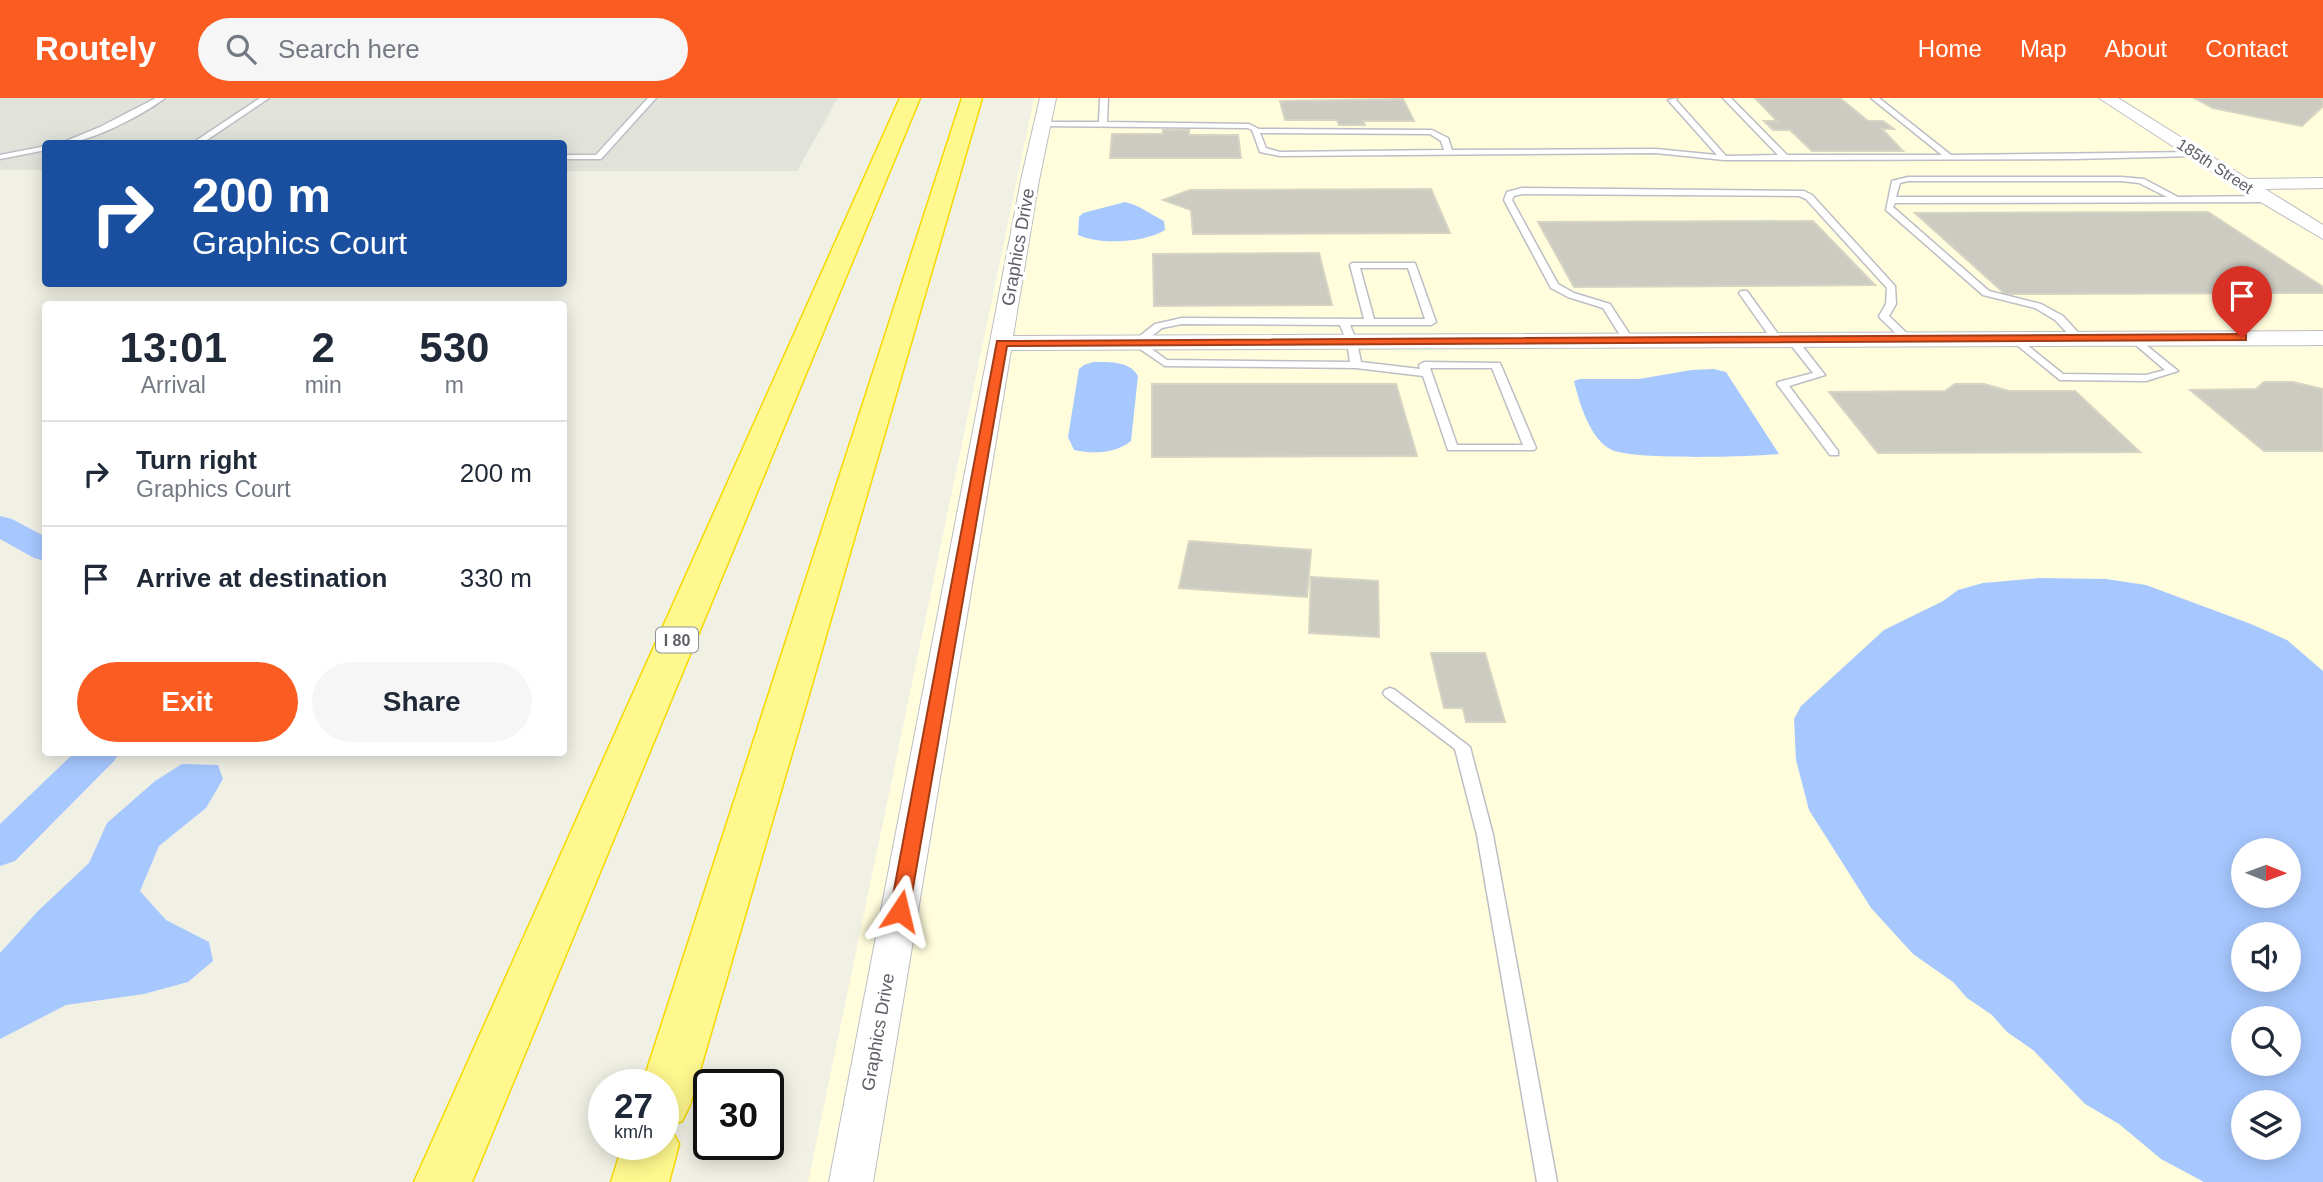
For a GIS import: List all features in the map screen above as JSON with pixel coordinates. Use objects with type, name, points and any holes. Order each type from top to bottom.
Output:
[{"type":"highway","name":"I 80","points":[[443,1182],[910,98]]},
{"type":"highway","points":[[674,1069],[972,98]]},
{"type":"highway","points":[[640,1182],[646,1160]]},
{"type":"street","name":"185th Street","points":[[2106,98],[2323,233]]},
{"type":"street","name":"Graphics Drive","points":[[851,1182],[1045,111]]},
{"type":"street","points":[[2243,184],[2323,183]]},
{"type":"street","points":[[1002,343],[1136,343],[1348,332],[1629,341],[2323,338]]},
{"type":"lane","points":[[74,140],[103,130],[161,98]]},
{"type":"lane","points":[[201,140],[265,98]]},
{"type":"lane","points":[[567,157],[598,157],[652,98]]},
{"type":"lane","points":[[1103,124],[1104,98]]},
{"type":"lane","points":[[1673,98],[1724,158]]},
{"type":"lane","points":[[1727,98],[1786,158]]},
{"type":"lane","points":[[1875,98],[1949,157]]},
{"type":"lane","points":[[1045,111],[1103,124],[1250,126],[1256,131],[1263,150],[1269,153],[1656,151],[1724,158],[2195,154]]},
{"type":"lane","points":[[1256,131],[1432,132],[1439,134],[1445,141],[1449,153]]},
{"type":"lane","points":[[0,157],[42,149]]},
{"type":"lane","points":[[2079,339],[2059,318],[2038,306],[1986,293],[1889,208],[1896,181],[1908,178],[2121,178],[2141,181],[2178,199]]},
{"type":"lane","points":[[1629,341],[1607,306],[1571,295],[1554,286],[1508,200],[1510,194],[1522,191],[1801,193],[1809,197],[1892,288],[1891,304],[1884,316],[1909,340]]},
{"type":"lane","points":[[1891,200],[2267,199]]},
{"type":"lane","points":[[1370,322],[1356,265],[1412,265],[1431,322],[1370,322],[1348,332],[1286,322],[1182,321],[1159,326],[1136,343],[1165,363],[1356,365],[1427,373]]},
{"type":"lane","points":[[1744,293],[1820,375],[1782,384],[1834,453]]},
{"type":"lane","points":[[1348,332],[1356,365]]},
{"type":"lane","points":[[2016,339],[2060,377],[2146,378],[2173,371],[2135,338]]},
{"type":"lane","points":[[1424,365],[1496,365],[1530,448],[1452,448],[1427,373],[1424,365]]},
{"type":"lane","points":[[1390,693],[1462,747],[1485,835],[1547,1182]]},
{"type":"shaded area","points":[[0,98],[838,98],[797,171],[567,171],[567,140],[42,140],[42,170],[0,170]]},
{"type":"shaded area","points":[[1034,98],[2098,98],[2323,236],[2323,1182],[808,1182]]},
{"type":"shaded area","points":[[2110,98],[2323,98],[2323,227]]},
{"type":"water","points":[[1125,202],[1164,221],[1165,230],[1146,238],[1122,241],[1098,240],[1078,235],[1079,217],[1083,213]]},
{"type":"water","points":[[1093,362],[1125,365],[1138,376],[1131,441],[1104,452],[1074,450],[1068,437],[1079,369]]},
{"type":"water","points":[[1714,369],[1726,372],[1779,454],[1667,456],[1612,450],[1597,438],[1592,429],[1582,409],[1574,381],[1639,379]]},
{"type":"water","points":[[2039,578],[2106,579],[2146,585],[2287,640],[2323,671],[2323,1182],[2204,1182],[2161,1159],[2119,1124],[2085,1104],[2033,1050],[2007,1032],[1992,1015],[1967,998],[1953,982],[1913,954],[1871,908],[1809,810],[1796,760],[1794,719],[1801,706],[1884,630],[1943,601],[1958,590],[1983,583]]},
{"type":"water","points":[[182,764],[218,765],[223,779],[206,808],[159,846],[140,891],[166,920],[209,942],[213,961],[188,982],[144,994],[66,1005],[0,1039],[0,953],[38,911],[89,863],[107,823],[155,781]]},
{"type":"building","points":[[1755,98],[1840,98],[1868,121],[1883,121],[1894,129],[1882,129],[1903,151],[1812,151],[1790,130],[1773,130],[1764,121],[1777,121]]},
{"type":"building","points":[[2194,98],[2323,98],[2323,106],[2302,126],[2213,108]]},
{"type":"building","points":[[1403,99],[1414,121],[1363,121],[1365,125],[1339,125],[1337,120],[1285,120],[1280,101]]},
{"type":"building","points":[[1163,130],[1189,130],[1189,135],[1238,135],[1241,158],[1110,158],[1112,134],[1163,134]]},
{"type":"building","points":[[1431,189],[1450,233],[1193,234],[1191,210],[1163,200],[1190,190]]},
{"type":"building","points":[[2208,212],[2323,287],[2323,293],[2005,294],[1915,213]]},
{"type":"building","points":[[1813,221],[1875,285],[1574,287],[1538,222]]},
{"type":"building","points":[[1319,253],[1332,305],[1154,306],[1153,254]]},
{"type":"building","points":[[2264,382],[2293,382],[2323,389],[2323,451],[2264,451],[2190,390],[2256,389]]},
{"type":"building","points":[[1152,384],[1396,384],[1417,456],[1152,457]]},
{"type":"building","points":[[1955,384],[1984,384],[2009,391],[2075,391],[2140,452],[1878,453],[1829,392],[1945,391]]},
{"type":"building","points":[[1189,541],[1311,550],[1307,597],[1179,588]]},
{"type":"building","points":[[1311,577],[1378,581],[1379,637],[1309,633]]},
{"type":"building","points":[[1431,653],[1485,653],[1505,722],[1466,722],[1463,708],[1444,708]]},
{"type":"waterway","points":[[0,526],[42,549]]},
{"type":"waterway","points":[[0,850],[96,756]]},
{"type":"route","points":[[900,911],[1002,343],[2242,338]]}]
